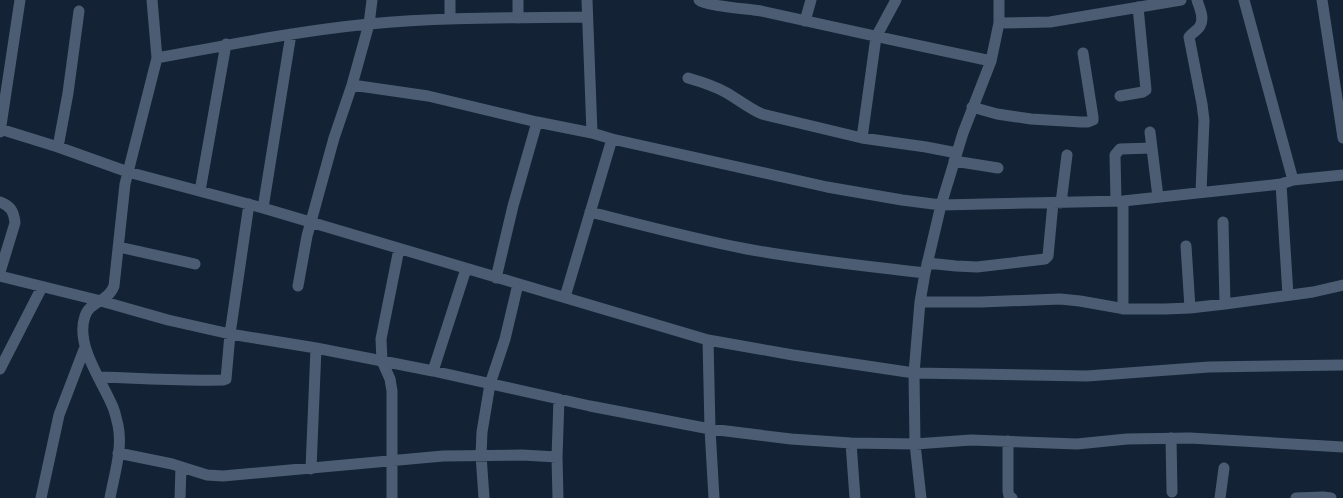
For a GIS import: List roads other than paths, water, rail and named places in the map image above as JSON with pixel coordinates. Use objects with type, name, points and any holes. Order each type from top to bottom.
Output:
[{"type":"street","points":[[20,0],[0,130],[58,147],[128,172],[263,208],[708,340],[914,373],[1087,376],[1209,367],[1343,365]]},
{"type":"street","points":[[110,498],[120,437],[113,407],[85,347],[83,327],[84,316],[90,307],[110,294],[114,286],[124,190],[157,58],[152,0]]},
{"type":"street","points":[[298,286],[307,236],[334,138],[352,85],[369,24],[372,0]]},
{"type":"street","points":[[450,0],[450,19]]},
{"type":"street","points":[[518,0],[518,18]]},
{"type":"street","points":[[588,0],[587,17],[592,133]]},
{"type":"street","points":[[699,0],[700,2],[707,4],[747,8],[991,61]]},
{"type":"street","points":[[805,21],[811,0]]},
{"type":"street","points":[[862,138],[876,37],[896,0]]},
{"type":"street","points":[[921,498],[915,444],[914,373],[920,302],[926,268],[941,205],[955,157],[972,107],[991,61],[999,23],[999,0]]},
{"type":"street","points":[[999,23],[1050,22],[1122,5],[1138,7],[1181,0]]},
{"type":"street","points":[[1198,0],[1202,20],[1200,26],[1192,32],[1189,37],[1204,120],[1201,192]]},
{"type":"street","points":[[1244,0],[1293,180]]},
{"type":"street","points":[[1322,0],[1343,137]]},
{"type":"street","points":[[1120,96],[1143,92],[1146,90],[1138,7]]},
{"type":"street","points":[[58,147],[68,92],[79,11]]},
{"type":"street","points":[[157,58],[226,44],[369,24],[450,19],[587,17]]},
{"type":"street","points":[[263,208],[291,34]]},
{"type":"street","points":[[200,191],[226,44]]},
{"type":"street","points":[[972,107],[997,114],[1031,119],[1088,122],[1092,120],[1093,117],[1083,53]]},
{"type":"street","points":[[688,78],[709,84],[726,92],[754,111],[762,114],[862,138],[926,147],[955,157],[998,168]]},
{"type":"street","points":[[352,85],[428,96],[827,187],[941,205],[1120,201],[1281,184],[1293,180],[1343,175]]},
{"type":"street","points":[[496,278],[513,206],[537,122]]},
{"type":"street","points":[[1150,132],[1158,197]]},
{"type":"street","points":[[565,297],[612,139]]},
{"type":"street","points":[[1123,309],[1120,201],[1115,155],[1120,149],[1152,148]]},
{"type":"street","points":[[590,212],[697,238],[788,256],[926,268],[956,266],[977,267],[1045,259],[1048,256],[1067,155]]},
{"type":"street","points":[[1281,184],[1288,295]]},
{"type":"street","points":[[0,202],[9,206],[14,216],[14,223],[0,272]]},
{"type":"street","points":[[99,377],[196,381],[225,380],[248,204]]},
{"type":"street","points":[[1223,222],[1225,304]]},
{"type":"street","points":[[1186,246],[1190,308]]},
{"type":"street","points":[[119,247],[195,264]]},
{"type":"street","points":[[392,498],[392,385],[382,361],[381,339],[399,249]]},
{"type":"street","points":[[433,370],[466,269]]},
{"type":"street","points":[[0,276],[101,301],[168,320],[230,334],[316,348],[433,370],[559,399],[710,429],[791,439],[851,443],[915,444],[971,440],[1077,444],[1127,439],[1171,438],[1218,439],[1343,447]]},
{"type":"street","points":[[484,498],[481,455],[482,432],[490,384],[505,339],[518,284]]},
{"type":"street","points":[[920,302],[981,302],[1060,298],[1123,309],[1190,308],[1314,292],[1343,285]]},
{"type":"street","points":[[0,369],[42,287]]},
{"type":"street","points":[[708,340],[710,429],[714,498]]},
{"type":"street","points":[[41,498],[59,415],[85,347]]},
{"type":"street","points":[[311,469],[316,348]]},
{"type":"street","points":[[558,498],[557,457],[559,399]]},
{"type":"street","points":[[1171,438],[1172,492]]},
{"type":"street","points":[[1008,441],[1008,491],[1009,496],[1012,498]]},
{"type":"street","points":[[851,443],[855,498]]},
{"type":"street","points":[[118,453],[172,464],[207,474],[223,476],[443,456],[522,455],[557,457]]},
{"type":"street","points":[[180,498],[181,467]]},
{"type":"street","points":[[1220,498],[1224,468]]},
{"type":"street","points":[[1296,498],[1331,498]]}]
